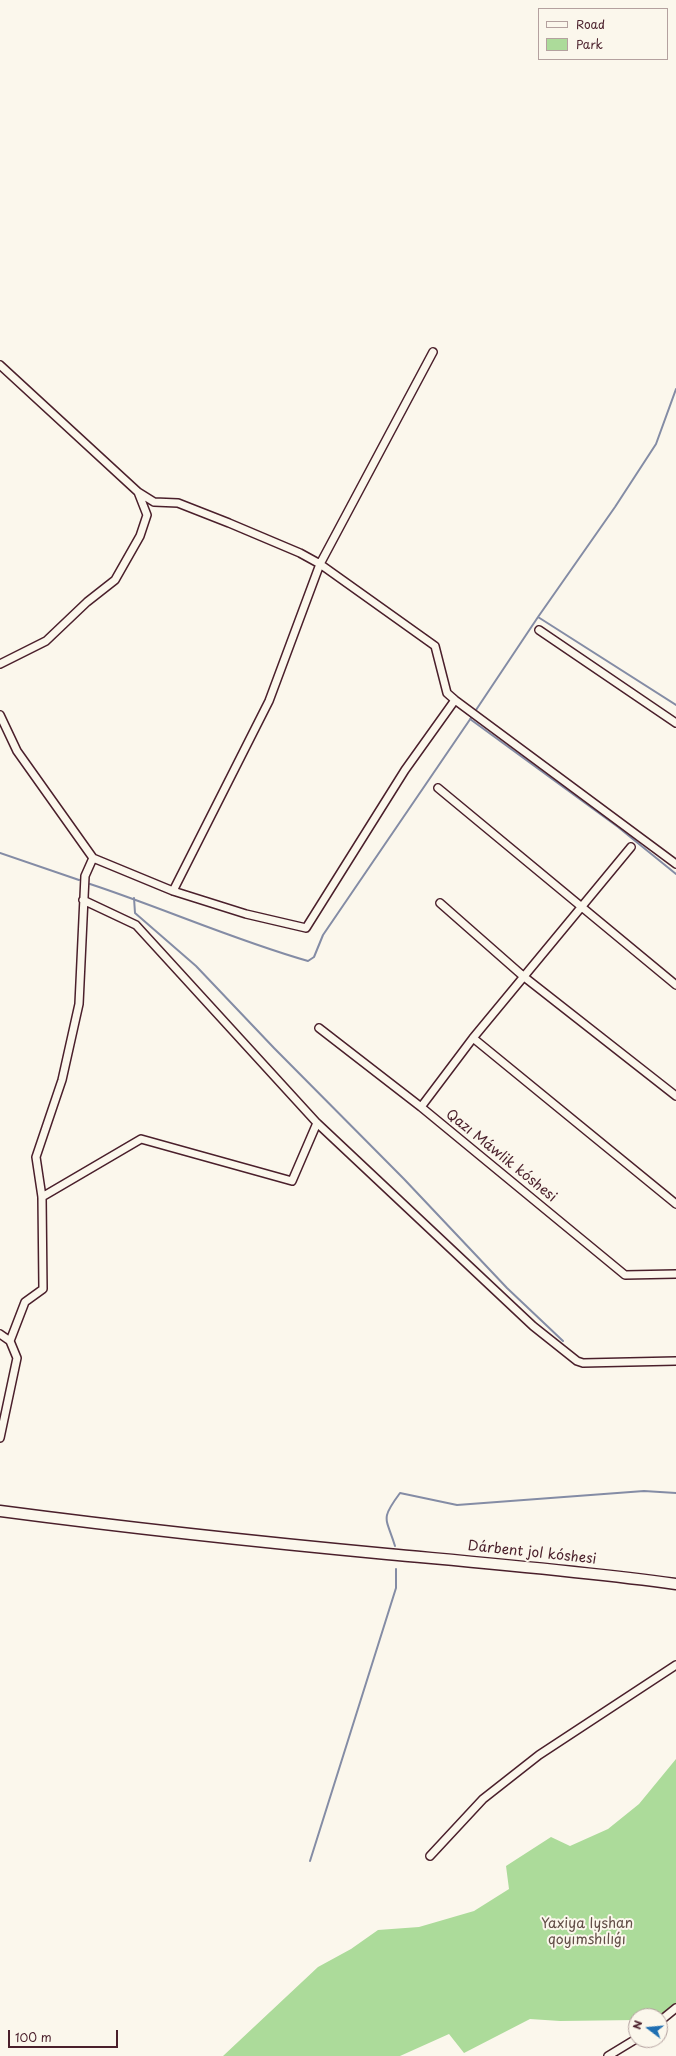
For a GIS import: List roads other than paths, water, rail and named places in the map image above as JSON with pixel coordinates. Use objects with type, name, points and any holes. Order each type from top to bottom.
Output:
[{"type":"main road","name":"Dárbent jol kóshesi","points":[[0,1511],[386,1554],[576,1571],[676,1584]]},
{"type":"street","points":[[173,890],[269,701],[320,564],[433,352]]},
{"type":"street","points":[[0,365],[138,492],[154,502],[178,503],[300,553],[320,564],[435,646],[447,693],[676,864]]},
{"type":"street","points":[[0,664],[46,641],[87,602],[115,580],[140,536],[147,515],[138,492]]},
{"type":"street","points":[[539,630],[676,723]]},
{"type":"street","points":[[0,715],[16,751],[93,858],[173,890],[246,914],[306,928],[405,770],[455,700]]},
{"type":"street","points":[[438,788],[676,985]]},
{"type":"street","points":[[421,1107],[472,1038],[580,906],[631,847]]},
{"type":"street","points":[[10,1341],[25,1302],[43,1289],[42,1197],[36,1157],[62,1080],[79,1004],[85,876],[93,858]]},
{"type":"street","points":[[83,900],[136,925],[318,1123],[533,1326],[577,1361],[583,1363],[676,1361]]},
{"type":"street","points":[[440,904],[523,976],[676,1096]]},
{"type":"street","name":"Qazı Máwlik kóshesi","points":[[319,1028],[421,1107],[625,1275],[676,1274]]},
{"type":"street","points":[[472,1038],[676,1204]]},
{"type":"street","points":[[42,1197],[141,1139],[292,1181],[318,1123]]},
{"type":"street","points":[[0,1334],[10,1341],[17,1358],[0,1438]]},
{"type":"street","points":[[430,1856],[483,1799],[538,1755],[676,1665]]},
{"type":"street","points":[[668,2014],[676,2008]]},
{"type":"street","points":[[608,2056],[628,2045]]},
{"type":"waterway","points":[[476,710],[538,617],[615,507],[656,444],[676,389]]},
{"type":"waterway","points":[[538,617],[676,705]]},
{"type":"waterway","points":[[90,884],[226,934],[308,961],[314,957],[323,935],[473,715]]},
{"type":"waterway","points":[[470,719],[618,827],[676,874]]},
{"type":"waterway","points":[[0,853],[79,880]]},
{"type":"waterway","points":[[134,898],[135,913],[196,966],[274,1048],[404,1179],[507,1288],[563,1341]]},
{"type":"waterway","points":[[395,1546],[387,1524],[387,1514],[400,1493],[457,1505],[644,1491],[676,1493]]},
{"type":"waterway","points":[[310,1861],[396,1588],[396,1569]]},
{"type":"park label","name":"Yaxiya Iyshan qoyımshılıǵı","points":[[587,1932]]}]
